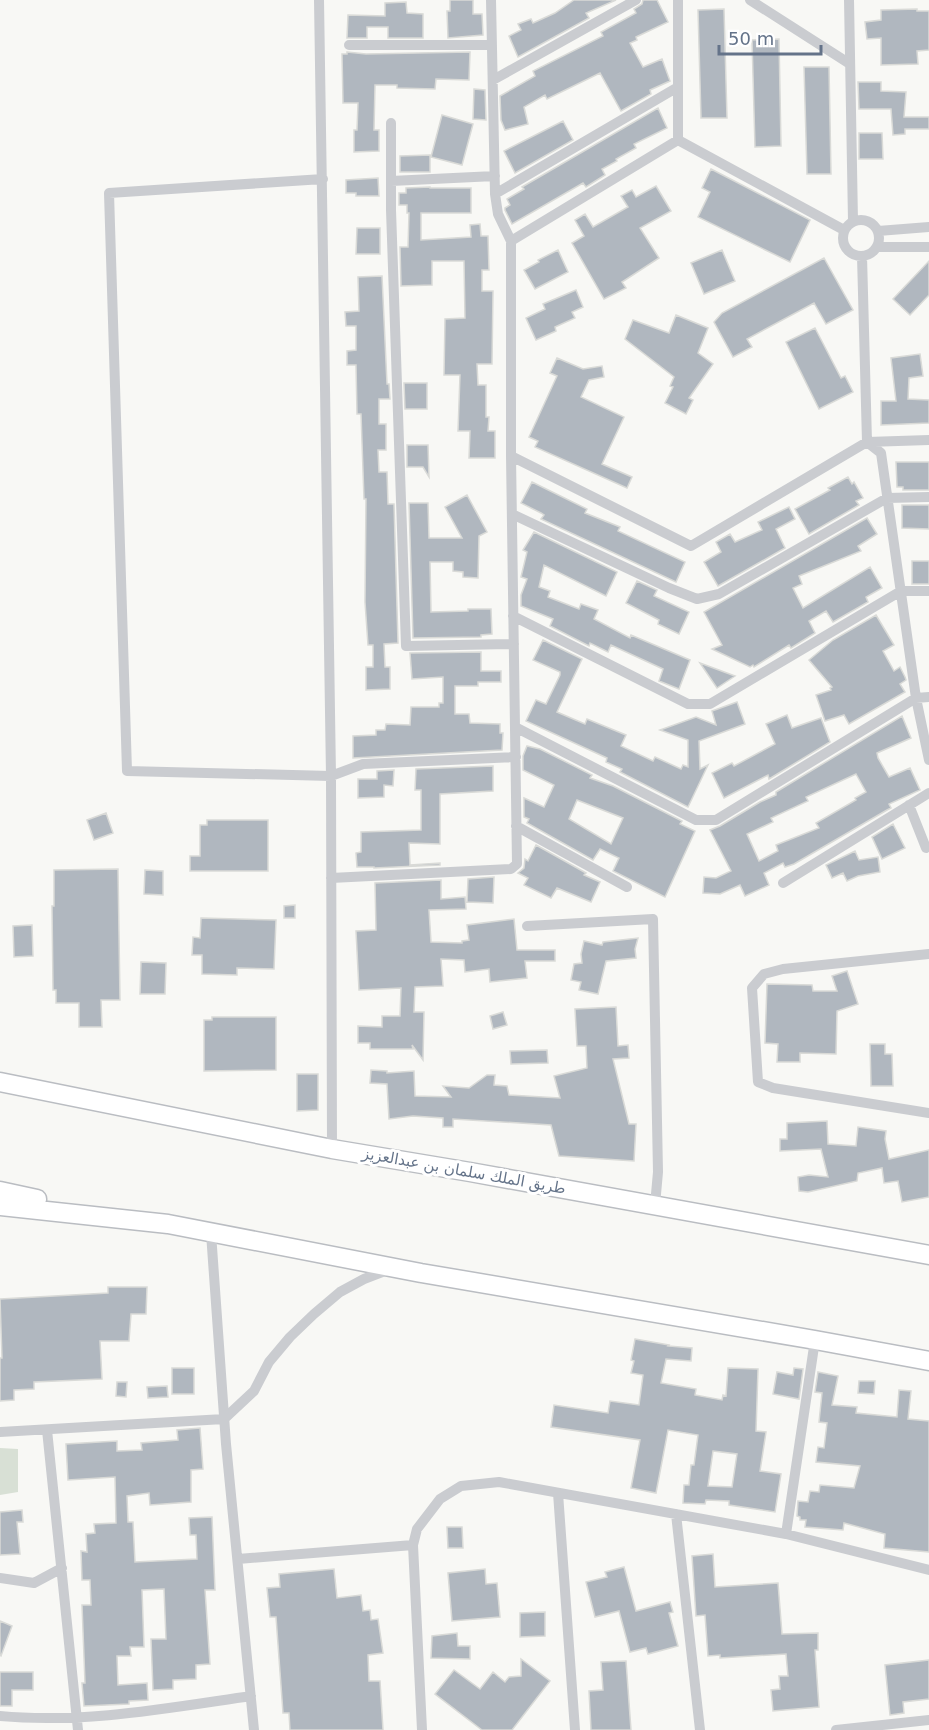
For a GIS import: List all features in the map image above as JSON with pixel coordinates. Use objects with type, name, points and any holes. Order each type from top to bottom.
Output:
[{"type":"main road","name":"طريق الملك سلمان بن عبدالعزيز","points":[[0,1082],[332,1149],[929,1255]]},
{"type":"main road","points":[[0,1090],[39,1089]]},
{"type":"main road","points":[[0,1191],[394,1268],[929,1361]]},
{"type":"main road","points":[[0,1206],[168,1224]]},
{"type":"street","points":[[319,0],[331,776],[332,1149]]},
{"type":"street","points":[[331,878],[512,869],[517,864],[511,456],[511,241],[498,214],[495,194],[491,0]]},
{"type":"street","points":[[493,80],[636,0]]},
{"type":"street","points":[[678,0],[678,140]]},
{"type":"street","points":[[750,0],[850,64]]},
{"type":"street","points":[[849,0],[853,221]]},
{"type":"street","points":[[349,45],[492,45]]},
{"type":"street","points":[[495,194],[678,87]]},
{"type":"street","points":[[391,123],[406,646],[514,644]]},
{"type":"street","points":[[678,140],[844,230]]},
{"type":"street","points":[[511,241],[678,140]]},
{"type":"street","points":[[391,181],[495,176]]},
{"type":"street","points":[[323,179],[109,193],[127,771],[331,776],[363,764],[516,757]]},
{"type":"street","points":[[865,220],[875,226],[879,242],[873,252],[862,256],[850,253],[845,248],[844,230],[853,221],[865,220]]},
{"type":"street","points":[[878,231],[929,227]]},
{"type":"street","points":[[877,247],[929,247]]},
{"type":"street","points":[[862,256],[867,442]]},
{"type":"street","points":[[511,456],[691,546],[867,442],[929,440]]},
{"type":"street","points":[[867,442],[881,453],[916,698],[929,760]]},
{"type":"street","points":[[512,514],[697,599],[719,594],[888,498],[929,497]]},
{"type":"street","points":[[513,616],[688,704],[710,704],[901,591],[929,591]]},
{"type":"street","points":[[515,727],[696,820],[716,820],[916,698],[929,697]]},
{"type":"street","points":[[783,883],[929,793]]},
{"type":"street","points":[[909,805],[926,848]]},
{"type":"street","points":[[516,826],[627,887]]},
{"type":"street","points":[[527,927],[653,919],[658,1172],[655,1205]]},
{"type":"street","points":[[929,954],[783,969],[764,974],[752,988],[758,1082],[773,1088],[929,1113]]},
{"type":"street","points":[[211,1233],[224,1419],[254,1730]]},
{"type":"street","points":[[0,1432],[224,1419],[254,1391],[269,1362],[314,1314],[340,1292],[364,1279],[394,1268]]},
{"type":"street","points":[[786,1534],[815,1340]]},
{"type":"street","points":[[47,1430],[78,1730]]},
{"type":"street","points":[[422,1730],[413,1545],[417,1529],[440,1499],[461,1486],[500,1482],[786,1534],[929,1570]]},
{"type":"street","points":[[558,1493],[575,1730]]},
{"type":"street","points":[[676,1514],[700,1730]]},
{"type":"street","points":[[238,1559],[413,1545]]},
{"type":"street","points":[[0,1578],[34,1583],[62,1568]]},
{"type":"street","points":[[0,1716],[24,1718],[121,1714],[251,1696]]},
{"type":"street","points":[[836,1730],[929,1720]]},
{"type":"shaded area","points":[[0,1448],[18,1449],[18,1492],[0,1495]]},
{"type":"building","points":[[450,0],[473,0],[473,14],[482,14],[483,35],[448,38],[447,11],[450,11]]},
{"type":"building","points":[[574,0],[616,0],[586,13],[589,18],[518,57],[509,36],[521,30],[518,24],[531,19],[533,23],[555,13]]},
{"type":"building","points":[[643,0],[657,0],[668,22],[636,37],[637,40],[630,43],[643,67],[662,59],[670,81],[650,90],[651,94],[621,111],[600,73],[547,99],[545,95],[524,107],[528,124],[505,130],[501,120],[500,96],[535,76],[533,71],[603,36],[601,32],[636,13],[634,9],[642,4]]},
{"type":"building","points":[[406,2],[407,13],[423,14],[423,38],[388,38],[388,27],[367,27],[367,38],[347,38],[348,15],[385,16],[385,3]]},
{"type":"building","points":[[724,9],[727,118],[701,118],[698,10]]},
{"type":"building","points":[[917,9],[917,11],[929,11],[929,50],[917,51],[918,64],[881,65],[881,38],[867,39],[865,22],[881,20],[881,10]]},
{"type":"building","points":[[779,39],[781,146],[755,147],[752,40]]},
{"type":"building","points":[[347,52],[366,54],[470,52],[469,80],[436,79],[435,89],[375,85],[374,130],[379,130],[379,151],[354,152],[358,103],[343,103],[342,54],[347,54]]},
{"type":"building","points":[[804,67],[829,67],[831,174],[807,174]]},
{"type":"building","points":[[858,82],[881,82],[881,91],[906,92],[904,117],[929,117],[929,129],[905,129],[905,134],[893,135],[891,109],[859,109]]},
{"type":"building","points":[[474,89],[485,90],[486,120],[473,119]]},
{"type":"building","points":[[658,108],[667,128],[634,144],[636,148],[602,169],[605,175],[586,187],[583,183],[512,224],[505,210],[510,205],[507,199],[524,189],[522,187]]},
{"type":"building","points":[[442,115],[473,124],[462,165],[431,157]]},
{"type":"building","points":[[563,121],[573,140],[515,173],[504,151]]},
{"type":"building","points":[[859,133],[882,133],[883,159],[859,159]]},
{"type":"building","points":[[430,155],[430,172],[400,172],[400,156]]},
{"type":"building","points":[[711,169],[810,220],[790,262],[698,217],[710,192],[702,188]]},
{"type":"building","points":[[378,178],[379,196],[356,196],[356,193],[346,193],[346,180]]},
{"type":"building","points":[[656,186],[671,211],[640,228],[659,258],[622,282],[626,288],[604,299],[572,243],[584,236],[575,220],[585,214],[593,227],[628,207],[621,196],[632,190],[636,197]]},
{"type":"building","points":[[406,188],[471,188],[471,213],[421,213],[421,240],[471,237],[470,225],[480,224],[481,236],[488,236],[489,270],[482,270],[482,291],[493,291],[492,364],[477,364],[478,385],[486,385],[488,431],[495,431],[495,458],[469,458],[470,431],[458,431],[460,375],[444,375],[445,319],[465,318],[464,261],[432,261],[432,285],[401,286],[400,247],[408,247],[409,213],[407,213],[407,205],[399,205],[399,193],[406,193]]},
{"type":"building","points":[[357,228],[380,228],[380,254],[356,254]]},
{"type":"building","points":[[558,250],[568,272],[535,289],[524,270]]},
{"type":"building","points":[[722,250],[735,281],[704,294],[691,263]]},
{"type":"building","points":[[824,258],[853,310],[826,324],[814,303],[747,339],[752,347],[733,357],[714,322],[722,313]]},
{"type":"building","points":[[929,261],[929,295],[910,315],[893,299]]},
{"type":"building","points":[[382,276],[387,384],[389,384],[390,399],[379,399],[379,424],[386,424],[386,450],[378,450],[379,472],[387,472],[388,504],[394,504],[398,643],[384,644],[385,667],[390,667],[390,689],[366,690],[366,667],[373,667],[373,645],[368,645],[365,602],[366,499],[364,499],[361,414],[357,414],[356,365],[347,365],[347,351],[356,350],[356,326],[346,326],[345,312],[359,311],[358,277]]},
{"type":"building","points":[[576,290],[583,307],[572,312],[575,318],[555,327],[556,331],[536,340],[526,318],[545,309],[543,304]]},
{"type":"building","points":[[676,315],[708,328],[698,353],[713,364],[689,398],[693,400],[686,414],[665,403],[673,387],[670,386],[674,377],[625,339],[633,320],[669,333]]},
{"type":"building","points":[[815,328],[841,378],[845,376],[853,392],[819,409],[786,342]]},
{"type":"building","points":[[920,354],[923,376],[909,378],[908,399],[929,400],[929,423],[881,425],[881,401],[896,401],[891,358]]},
{"type":"building","points":[[557,358],[583,369],[602,366],[604,377],[589,380],[581,397],[624,417],[602,464],[632,477],[627,488],[535,447],[538,441],[529,437],[557,376],[550,373]]},
{"type":"building","points":[[404,383],[427,383],[427,409],[405,409]]},
{"type":"building","points":[[407,445],[428,445],[429,477],[423,467],[407,467]]},
{"type":"building","points":[[896,462],[929,462],[929,490],[903,490],[903,487],[897,487]]},
{"type":"building","points":[[848,477],[852,484],[854,482],[863,498],[856,501],[859,505],[809,534],[795,509],[830,490],[828,488]]},
{"type":"building","points":[[532,482],[587,509],[585,513],[620,527],[618,531],[685,562],[676,582],[541,519],[544,515],[521,503]]},
{"type":"building","points":[[467,495],[487,532],[479,536],[478,578],[463,577],[463,572],[453,571],[453,562],[430,562],[431,612],[491,609],[492,634],[481,635],[481,637],[413,638],[409,503],[428,503],[429,538],[462,538],[445,507]]},
{"type":"building","points":[[902,505],[929,505],[929,529],[902,528]]},
{"type":"building","points":[[789,507],[795,519],[776,529],[785,548],[718,586],[704,562],[721,552],[716,542],[730,534],[735,542],[762,530],[758,522]]},
{"type":"building","points":[[867,518],[877,534],[858,546],[861,551],[799,576],[802,584],[793,588],[803,608],[870,567],[882,588],[866,597],[868,602],[833,622],[826,611],[809,621],[815,633],[791,648],[789,645],[754,667],[712,649],[722,645],[704,612]]},
{"type":"building","points":[[534,532],[617,572],[606,596],[544,565],[539,587],[550,591],[548,597],[579,609],[581,604],[598,610],[594,619],[630,638],[631,635],[690,660],[679,689],[659,681],[663,669],[611,645],[608,652],[590,643],[589,646],[550,626],[553,619],[521,606],[521,595],[527,579],[521,577],[527,552],[523,550]]},
{"type":"building","points":[[912,561],[929,561],[929,584],[912,584]]},
{"type":"building","points":[[637,581],[657,590],[654,596],[689,612],[679,634],[658,624],[659,620],[626,603]]},
{"type":"building","points":[[876,615],[894,645],[883,651],[894,671],[900,667],[906,680],[900,684],[905,692],[849,724],[844,715],[825,721],[816,695],[831,690],[832,687],[809,660],[833,640]]},
{"type":"building","points":[[543,640],[582,659],[557,712],[585,724],[587,719],[626,735],[621,746],[653,761],[655,757],[681,769],[683,765],[688,767],[688,740],[660,730],[696,717],[716,725],[712,711],[737,702],[745,724],[699,741],[700,769],[708,765],[688,807],[620,772],[622,769],[606,762],[607,758],[526,721],[536,700],[546,704],[560,675],[560,672],[533,660]]},
{"type":"building","points":[[481,652],[481,671],[501,671],[501,682],[478,682],[478,686],[455,686],[455,714],[469,714],[470,723],[500,724],[500,733],[503,733],[502,750],[353,758],[353,736],[376,735],[376,730],[385,730],[386,724],[410,725],[411,707],[439,707],[439,703],[443,703],[443,677],[412,679],[410,653]]},
{"type":"building","points":[[700,663],[735,676],[717,688]]},
{"type":"building","points":[[787,715],[792,728],[821,718],[830,742],[769,779],[768,775],[724,798],[712,773],[732,763],[734,766],[775,744],[766,724]]},
{"type":"building","points":[[902,716],[911,738],[877,753],[878,758],[889,777],[910,768],[920,790],[889,804],[891,808],[794,864],[785,867],[783,863],[764,873],[769,885],[745,896],[740,885],[720,894],[703,893],[704,877],[716,878],[731,871],[710,830],[776,795],[776,792]],"holes":[[[856,774],[866,792],[816,823],[819,828],[776,845],[778,851],[759,861],[747,834],[773,822],[771,818],[808,801],[806,797]]]},
{"type":"building","points":[[527,746],[540,749],[592,775],[590,778],[613,786],[682,821],[680,824],[695,831],[665,897],[613,871],[619,858],[600,849],[593,860],[527,823],[529,819],[524,817],[524,798],[544,807],[554,785],[523,770],[523,756]],"holes":[[[577,800],[623,818],[611,844],[569,819]]]},
{"type":"building","points":[[493,766],[493,791],[440,794],[440,844],[409,843],[410,865],[440,863],[440,865],[357,867],[356,853],[361,852],[361,832],[421,830],[421,790],[415,790],[416,769]]},
{"type":"building","points":[[394,770],[393,786],[384,785],[384,797],[358,798],[358,779],[377,779],[377,771]]},
{"type":"building","points":[[106,813],[113,833],[94,840],[87,820]]},
{"type":"building","points":[[207,820],[268,820],[268,871],[190,871],[190,856],[200,856],[200,825],[207,825]]},
{"type":"building","points":[[893,824],[905,848],[882,859],[872,837]]},
{"type":"building","points":[[536,845],[586,873],[584,875],[600,882],[591,902],[557,888],[551,898],[524,885],[528,878],[518,873],[524,868],[525,859],[528,861]]},
{"type":"building","points":[[855,851],[859,860],[878,857],[880,872],[858,876],[847,881],[843,873],[832,878],[826,865]]},
{"type":"building","points":[[118,869],[120,1000],[101,1000],[102,1027],[79,1027],[79,1003],[56,1003],[56,990],[53,990],[54,870]]},
{"type":"building","points":[[145,870],[163,871],[163,895],[144,894]]},
{"type":"building","points":[[494,877],[493,903],[467,902],[468,879]]},
{"type":"building","points":[[441,880],[441,899],[465,897],[466,909],[429,910],[431,942],[462,943],[462,941],[469,940],[467,925],[514,919],[517,950],[555,950],[555,961],[525,961],[527,978],[490,982],[489,969],[465,972],[464,960],[441,959],[443,986],[415,987],[414,1012],[424,1012],[423,1060],[412,1045],[413,1049],[370,1049],[370,1043],[358,1043],[358,1026],[382,1027],[382,1016],[400,1016],[401,988],[359,990],[356,931],[376,930],[375,883]]},
{"type":"building","points":[[295,905],[295,918],[284,918],[284,906]]},
{"type":"building","points":[[201,918],[276,920],[274,969],[237,968],[237,975],[202,974],[202,955],[192,955],[193,937],[200,938]]},
{"type":"building","points":[[32,925],[33,956],[14,957],[13,926]]},
{"type":"building","points":[[638,938],[635,949],[636,958],[606,961],[598,994],[579,990],[581,982],[571,980],[574,964],[582,963],[581,954],[584,941],[602,945],[603,942]]},
{"type":"building","points":[[141,962],[166,963],[165,994],[140,994]]},
{"type":"building","points":[[847,971],[858,1004],[837,1011],[836,1054],[800,1053],[800,1062],[777,1062],[778,1044],[765,1043],[767,984],[812,985],[813,991],[837,991],[832,976]]},
{"type":"building","points":[[616,1007],[618,1046],[628,1045],[629,1058],[613,1059],[629,1124],[636,1124],[634,1161],[559,1156],[551,1125],[453,1119],[453,1127],[443,1127],[443,1118],[413,1116],[389,1119],[387,1084],[370,1083],[371,1070],[387,1071],[387,1073],[414,1071],[415,1096],[451,1097],[443,1086],[469,1088],[487,1075],[495,1075],[494,1085],[507,1086],[509,1095],[560,1098],[554,1076],[587,1068],[586,1046],[577,1046],[575,1009]]},
{"type":"building","points":[[503,1012],[507,1025],[493,1029],[490,1016]]},
{"type":"building","points":[[212,1017],[276,1017],[276,1070],[204,1071],[204,1020],[212,1020]]},
{"type":"building","points":[[870,1044],[885,1044],[885,1054],[892,1054],[893,1086],[871,1086]]},
{"type":"building","points":[[547,1050],[548,1063],[511,1064],[510,1051]]},
{"type":"building","points":[[297,1074],[318,1074],[318,1110],[297,1111]]},
{"type":"building","points":[[827,1121],[828,1144],[856,1146],[858,1127],[886,1131],[885,1139],[889,1159],[929,1150],[929,1197],[902,1202],[898,1181],[884,1183],[882,1168],[858,1173],[857,1181],[808,1192],[799,1191],[798,1177],[809,1175],[828,1177],[821,1149],[780,1151],[780,1139],[787,1139],[787,1123]]},
{"type":"building","points":[[108,1287],[147,1287],[146,1314],[131,1314],[129,1341],[100,1341],[102,1379],[34,1382],[34,1389],[14,1390],[14,1400],[0,1401],[0,1358],[2,1358],[0,1299],[108,1293]]},
{"type":"building","points":[[635,1339],[692,1348],[691,1361],[666,1359],[661,1383],[696,1389],[695,1395],[722,1400],[723,1395],[726,1396],[728,1368],[758,1369],[756,1431],[766,1432],[760,1471],[781,1474],[775,1512],[729,1505],[729,1501],[706,1500],[705,1504],[683,1503],[684,1485],[689,1485],[698,1435],[668,1430],[656,1493],[631,1488],[640,1440],[551,1427],[554,1405],[608,1413],[610,1401],[639,1405],[643,1375],[631,1373],[634,1361],[631,1360]],"holes":[[[713,1451],[737,1454],[732,1487],[708,1486]]]},
{"type":"building","points":[[172,1368],[194,1368],[194,1394],[172,1394]]},
{"type":"building","points":[[794,1368],[803,1369],[799,1399],[773,1394],[777,1372],[793,1375]]},
{"type":"building","points":[[818,1372],[838,1376],[832,1405],[857,1407],[856,1413],[897,1417],[899,1390],[911,1391],[908,1419],[929,1421],[929,1552],[884,1548],[885,1534],[844,1523],[843,1530],[805,1527],[806,1520],[800,1520],[797,1516],[798,1501],[808,1502],[810,1491],[819,1492],[820,1485],[854,1488],[860,1466],[816,1462],[818,1447],[824,1448],[827,1423],[819,1422],[822,1393],[815,1392]]},
{"type":"building","points":[[859,1381],[875,1381],[874,1394],[858,1393]]},
{"type":"building","points":[[117,1382],[127,1382],[126,1397],[116,1396]]},
{"type":"building","points":[[167,1386],[168,1397],[148,1398],[147,1387]]},
{"type":"building","points":[[200,1428],[203,1469],[191,1470],[191,1502],[150,1505],[149,1493],[127,1496],[128,1522],[133,1522],[135,1562],[197,1559],[196,1535],[190,1535],[189,1518],[212,1517],[215,1590],[205,1590],[210,1664],[196,1665],[196,1679],[173,1680],[173,1689],[153,1690],[151,1639],[166,1639],[164,1589],[142,1590],[144,1647],[130,1647],[131,1656],[117,1656],[118,1685],[147,1683],[148,1700],[129,1701],[129,1704],[84,1706],[82,1605],[91,1605],[90,1580],[82,1580],[81,1551],[87,1552],[86,1534],[95,1533],[94,1524],[116,1523],[115,1477],[68,1480],[66,1444],[117,1441],[117,1451],[142,1450],[141,1443],[178,1440],[177,1430]]},
{"type":"building","points":[[22,1510],[23,1522],[17,1522],[20,1554],[0,1555],[0,1512]]},
{"type":"building","points":[[447,1527],[462,1527],[463,1548],[448,1548]]},
{"type":"building","points":[[713,1554],[715,1587],[778,1583],[782,1634],[818,1633],[818,1650],[815,1650],[819,1707],[773,1711],[771,1690],[780,1689],[779,1676],[788,1676],[786,1654],[720,1658],[720,1655],[708,1656],[705,1615],[696,1616],[692,1556]]},
{"type":"building","points":[[624,1567],[636,1611],[670,1602],[673,1612],[669,1613],[678,1646],[648,1654],[646,1648],[630,1652],[619,1611],[595,1617],[586,1582],[607,1577],[605,1572]]},
{"type":"building","points":[[334,1569],[337,1598],[361,1595],[363,1611],[370,1610],[371,1620],[378,1619],[383,1653],[368,1655],[369,1681],[380,1681],[383,1730],[290,1730],[289,1713],[283,1713],[276,1617],[270,1617],[267,1588],[280,1587],[279,1574]]},
{"type":"building","points":[[485,1569],[486,1584],[497,1583],[500,1617],[452,1621],[448,1573]]},
{"type":"building","points":[[545,1612],[545,1636],[520,1637],[520,1613]]},
{"type":"building","points":[[0,1621],[12,1626],[1,1656],[0,1655]]},
{"type":"building","points":[[457,1633],[458,1646],[470,1646],[470,1659],[431,1658],[432,1636]]},
{"type":"building","points":[[521,1659],[550,1681],[512,1730],[482,1730],[435,1694],[454,1670],[480,1689],[493,1672],[505,1682],[509,1677],[521,1676]]},
{"type":"building","points":[[929,1660],[929,1699],[903,1702],[904,1713],[890,1715],[885,1665]]},
{"type":"building","points":[[626,1661],[631,1730],[591,1730],[589,1691],[603,1690],[601,1662]]},
{"type":"building","points":[[0,1672],[33,1672],[33,1690],[12,1690],[12,1706],[0,1706]]}]
